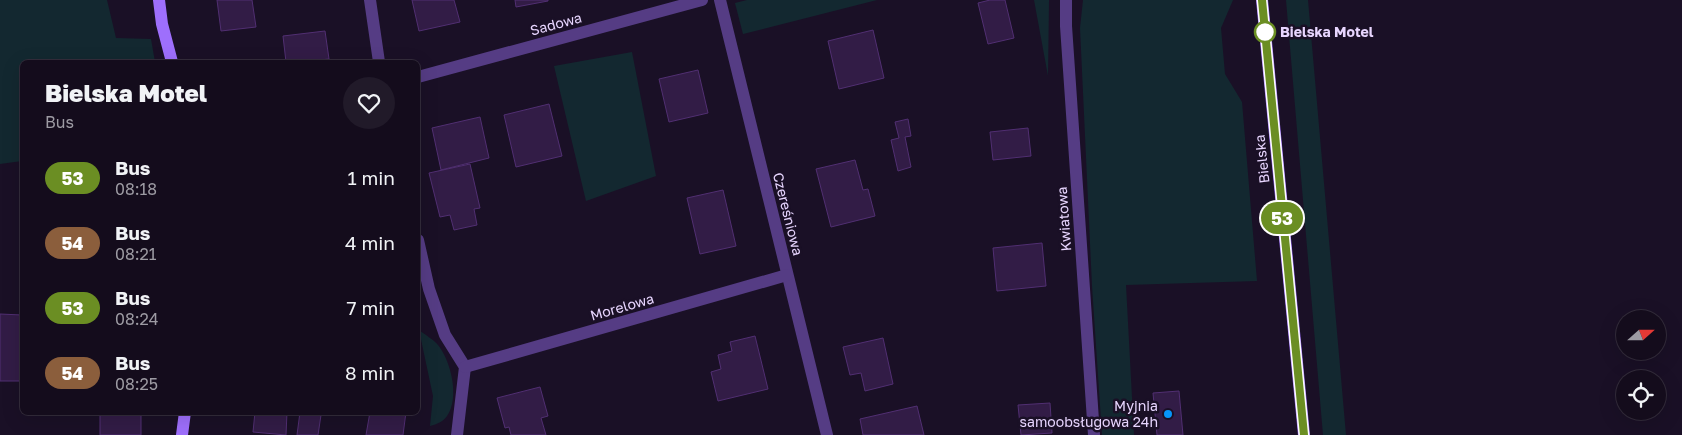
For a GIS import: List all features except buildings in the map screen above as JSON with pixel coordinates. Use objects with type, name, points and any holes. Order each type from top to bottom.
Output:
[{"type":"street","points":[[159,0],[162,24],[171,60]]},
{"type":"street","points":[[370,0],[379,60]]},
{"type":"street","name":"Sadowa","points":[[420,76],[702,0]]},
{"type":"street","name":"Czereśniowa","points":[[720,0],[827,435]]},
{"type":"street","name":"Kwiatowa","points":[[1066,0],[1066,26],[1094,435]]},
{"type":"street","name":"Bielska","points":[[1262,0],[1304,435]]},
{"type":"street","points":[[420,249],[429,289],[445,335],[465,368],[457,435]]},
{"type":"street","name":"Morelowa","points":[[465,368],[787,276]]},
{"type":"street","points":[[182,435],[185,415]]},
{"type":"shaded area","points":[[0,0],[107,0],[116,38],[151,39],[155,60],[20,60],[20,161],[0,164]]},
{"type":"shaded area","points":[[747,0],[877,0],[743,34],[735,3]]},
{"type":"shaded area","points":[[1034,0],[1049,0],[1048,76]]},
{"type":"shaded area","points":[[1083,0],[1233,0],[1221,28],[1225,74],[1242,102],[1257,281],[1126,285],[1134,435],[1102,435],[1092,286],[1080,28]]},
{"type":"shaded area","points":[[1286,0],[1308,0],[1346,435],[1323,435]]},
{"type":"shaded area","points":[[632,52],[656,176],[586,201],[554,66]]},
{"type":"shaded area","points":[[420,331],[436,343],[443,352],[452,380],[453,400],[451,408],[444,420],[430,426],[433,396]]},
{"type":"bus line","name":"53","points":[[1262,0],[1304,435]]},
{"type":"place","name":"Bielska Motel","points":[[1265,32]]},
{"type":"place","name":"Myjnia samoobsługowa 24h","points":[[1168,414]]}]
